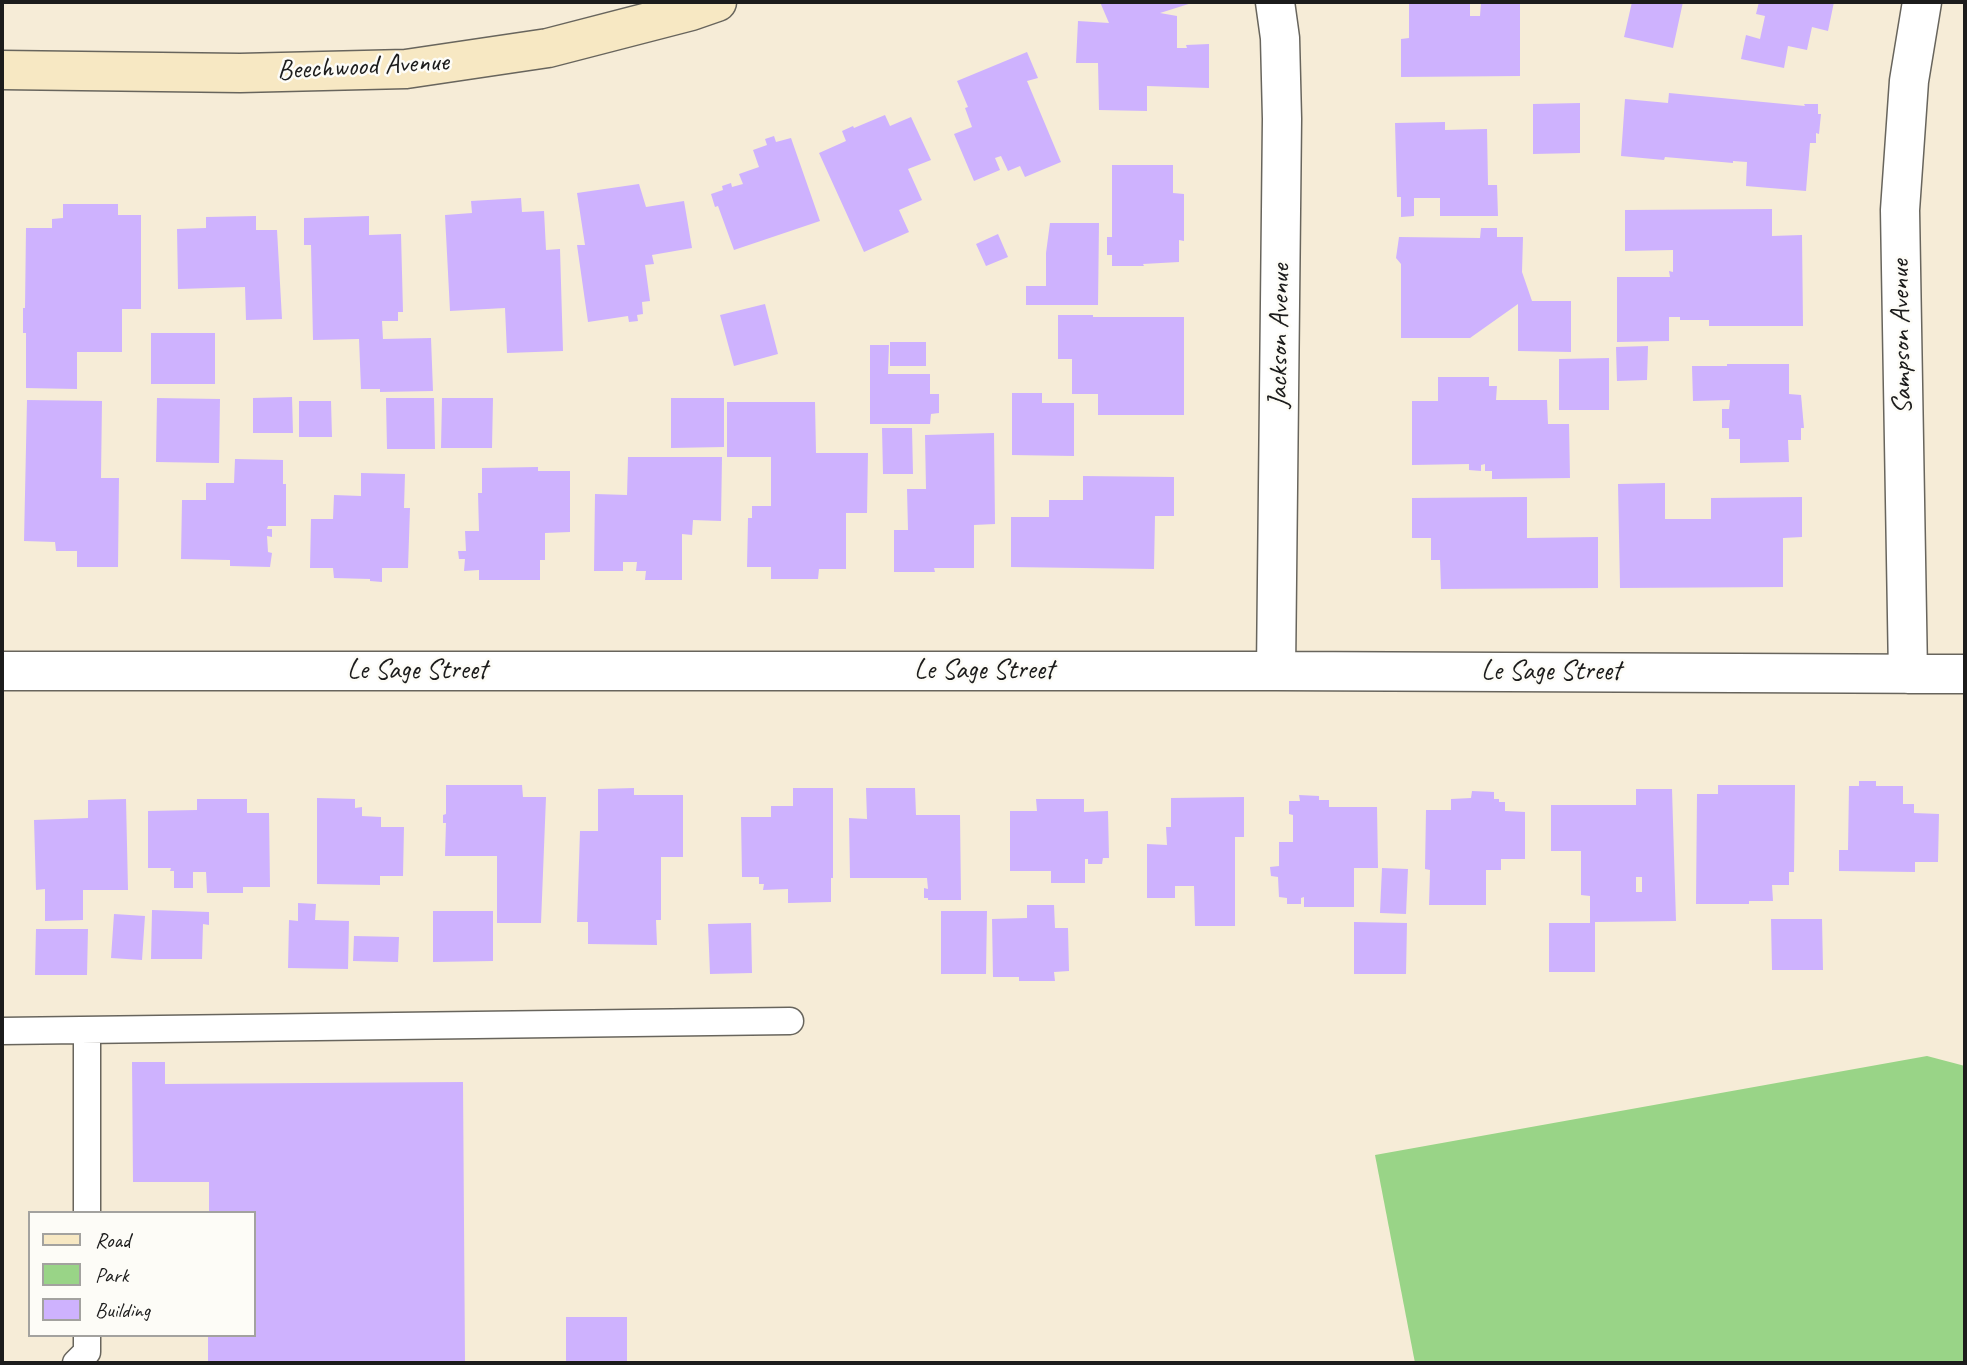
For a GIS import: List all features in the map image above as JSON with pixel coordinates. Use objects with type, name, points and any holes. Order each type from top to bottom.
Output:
[{"type":"street","name":"Beechwood Avenue","points":[[2,69],[240,73],[406,69],[548,48],[717,2]]},
{"type":"street","name":"Jackson Avenue","points":[[1275,2],[1280,38],[1282,119],[1276,671]]},
{"type":"street","name":"Sampson Avenue","points":[[1908,674],[1900,210],[1909,80],[1923,2]]},
{"type":"street","name":"Le Sage Street","points":[[2,671],[1965,674]]},
{"type":"lane","points":[[2,1031],[790,1021]]},
{"type":"lane","points":[[87,1030],[87,1211]]},
{"type":"green space","points":[[1927,1056],[1965,1066],[1965,1363],[1415,1363],[1375,1155]]},
{"type":"building","points":[[1100,2],[1195,2],[1160,13],[1177,16],[1177,48],[1209,44],[1209,88],[1147,86],[1147,111],[1099,110],[1098,63],[1076,63],[1078,21],[1109,23]]},
{"type":"building","points":[[1409,2],[1470,2],[1470,16],[1480,16],[1481,2],[1520,2],[1520,76],[1401,77],[1401,39],[1409,38]]},
{"type":"building","points":[[1632,2],[1683,2],[1673,48],[1624,37]]},
{"type":"building","points":[[1759,2],[1834,2],[1828,31],[1812,27],[1807,50],[1788,46],[1784,68],[1741,59],[1746,35],[1760,39],[1765,16],[1756,14]]},
{"type":"building","points":[[1027,52],[1038,78],[1027,81],[1061,162],[1025,177],[1020,166],[1008,171],[1001,156],[995,158],[1000,170],[974,181],[954,134],[972,127],[965,108],[968,107],[957,81]]},
{"type":"building","points":[[1669,93],[1805,106],[1804,104],[1818,104],[1818,114],[1821,114],[1819,134],[1816,133],[1816,143],[1810,143],[1806,191],[1746,186],[1747,162],[1621,156],[1625,99],[1668,103]]},
{"type":"building","points":[[1580,103],[1580,153],[1533,154],[1533,104]]},
{"type":"building","points":[[885,115],[890,126],[911,117],[931,160],[908,169],[922,200],[899,210],[909,232],[864,252],[819,153],[846,141],[842,131]]},
{"type":"building","points":[[1445,122],[1445,130],[1487,129],[1488,185],[1497,185],[1498,216],[1440,216],[1440,198],[1414,198],[1414,216],[1401,217],[1401,197],[1397,197],[1395,123]]},
{"type":"building","points":[[774,136],[776,142],[791,138],[820,221],[734,250],[711,194],[723,190],[722,186],[731,183],[732,187],[743,184],[739,174],[759,167],[753,150],[767,145],[765,139]]},
{"type":"building","points":[[1112,165],[1173,165],[1173,193],[1184,194],[1184,241],[1179,240],[1179,262],[1112,266],[1112,255],[1107,255],[1107,237],[1112,237]]},
{"type":"building","points":[[639,184],[646,207],[684,201],[692,248],[652,255],[654,264],[645,265],[650,301],[642,302],[643,314],[637,315],[638,321],[629,322],[628,316],[588,322],[577,245],[585,245],[577,193]]},
{"type":"building","points":[[521,198],[522,212],[544,211],[546,250],[560,249],[563,351],[507,353],[505,308],[450,311],[445,215],[472,213],[471,201]]},
{"type":"building","points":[[63,204],[118,204],[118,215],[141,215],[141,309],[122,309],[122,352],[77,352],[77,389],[26,388],[23,308],[26,228],[52,228],[52,219],[63,218]]},
{"type":"building","points":[[1772,209],[1772,236],[1802,235],[1803,326],[1709,326],[1709,320],[1680,320],[1680,317],[1669,317],[1669,341],[1617,342],[1617,277],[1670,277],[1669,271],[1673,272],[1673,250],[1625,251],[1625,210]]},
{"type":"building","points":[[256,216],[256,230],[277,230],[282,319],[246,320],[245,287],[178,289],[177,229],[206,228],[206,217]]},
{"type":"building","points":[[369,216],[369,235],[401,234],[403,312],[398,312],[398,321],[382,321],[383,339],[431,338],[433,391],[380,392],[380,389],[361,389],[359,339],[313,340],[311,245],[304,245],[304,218]]},
{"type":"building","points":[[1050,223],[1099,223],[1098,305],[1026,305],[1026,286],[1046,286]]},
{"type":"building","points":[[1481,228],[1497,228],[1497,237],[1523,237],[1522,272],[1532,301],[1571,301],[1571,352],[1518,351],[1518,304],[1470,338],[1401,338],[1401,264],[1396,258],[1399,237],[1480,238]]},
{"type":"building","points":[[998,234],[1008,257],[986,266],[976,244]]},
{"type":"building","points":[[765,304],[778,354],[734,366],[720,315]]},
{"type":"building","points":[[1058,315],[1184,317],[1184,415],[1098,415],[1098,394],[1072,394],[1072,359],[1058,359]]},
{"type":"building","points":[[151,333],[215,333],[215,384],[151,384]]},
{"type":"building","points":[[890,342],[926,342],[926,366],[890,366]]},
{"type":"building","points":[[870,345],[889,345],[888,374],[930,374],[930,394],[939,394],[939,413],[931,414],[930,424],[870,424]]},
{"type":"building","points":[[1648,346],[1647,380],[1617,381],[1616,347]]},
{"type":"building","points":[[1609,358],[1609,410],[1559,410],[1559,359]]},
{"type":"building","points":[[1789,364],[1789,394],[1801,395],[1804,428],[1801,428],[1801,440],[1788,440],[1789,462],[1740,463],[1740,439],[1729,439],[1729,428],[1722,428],[1722,409],[1729,409],[1730,400],[1693,401],[1692,366]]},
{"type":"building","points":[[1438,377],[1489,377],[1489,386],[1497,386],[1496,400],[1547,400],[1548,424],[1569,424],[1570,478],[1492,479],[1492,471],[1485,471],[1485,464],[1481,465],[1481,471],[1469,470],[1469,464],[1412,465],[1412,401],[1438,401]]},
{"type":"building","points":[[1012,393],[1042,393],[1042,403],[1074,403],[1074,456],[1012,455]]},
{"type":"building","points":[[292,397],[293,433],[253,433],[253,398]]},
{"type":"building","points":[[157,398],[220,399],[219,463],[156,462]]},
{"type":"building","points":[[386,398],[434,398],[435,449],[387,449]]},
{"type":"building","points":[[442,398],[493,398],[492,448],[441,448]]},
{"type":"building","points":[[671,398],[724,398],[724,447],[671,448]]},
{"type":"building","points":[[27,400],[102,401],[101,478],[119,478],[118,567],[77,567],[77,551],[56,551],[55,542],[24,541]]},
{"type":"building","points":[[299,401],[331,401],[332,437],[299,437]]},
{"type":"building","points":[[727,402],[815,402],[816,453],[868,453],[867,513],[846,513],[846,569],[819,569],[818,579],[771,579],[771,567],[747,567],[748,518],[752,518],[752,506],[771,506],[771,457],[727,457]]},
{"type":"building","points":[[882,428],[912,428],[913,474],[883,474]]},
{"type":"building","points":[[994,433],[995,524],[974,525],[974,568],[894,572],[894,530],[908,530],[907,489],[926,489],[925,435]]},
{"type":"building","points":[[628,457],[722,457],[721,521],[693,520],[692,535],[682,534],[682,580],[645,580],[646,571],[636,571],[637,562],[623,562],[623,571],[594,571],[595,494],[627,495]]},
{"type":"building","points":[[235,459],[283,460],[286,526],[268,526],[267,529],[272,529],[272,537],[267,536],[268,552],[272,553],[270,567],[230,566],[230,560],[181,559],[182,500],[206,500],[206,483],[234,483]]},
{"type":"building","points":[[538,467],[538,471],[570,471],[570,532],[545,533],[545,560],[540,560],[540,580],[479,580],[479,570],[464,571],[465,559],[459,559],[458,551],[466,551],[465,531],[479,531],[478,493],[482,493],[482,468]]},
{"type":"building","points":[[361,473],[405,474],[404,508],[410,508],[408,568],[382,568],[382,582],[334,578],[333,568],[310,568],[311,519],[333,519],[334,495],[361,496]]},
{"type":"building","points":[[1083,476],[1174,477],[1174,516],[1155,516],[1154,569],[1011,567],[1011,517],[1049,517],[1049,500],[1083,500]]},
{"type":"building","points":[[1665,483],[1665,519],[1711,519],[1711,498],[1802,497],[1802,537],[1783,538],[1783,587],[1620,588],[1618,484]]},
{"type":"building","points":[[1527,497],[1527,538],[1598,537],[1598,588],[1441,589],[1440,560],[1431,560],[1431,538],[1412,538],[1412,498]]},
{"type":"building","points":[[1859,781],[1876,781],[1876,786],[1903,786],[1903,804],[1914,804],[1914,813],[1939,814],[1938,862],[1915,862],[1915,872],[1839,871],[1839,850],[1848,850],[1849,786],[1859,786]]},
{"type":"building","points":[[446,785],[522,785],[523,797],[546,797],[541,923],[497,923],[497,856],[445,856],[446,823],[443,823],[443,815],[446,814]]},
{"type":"building","points":[[1718,785],[1795,785],[1794,872],[1789,872],[1789,885],[1772,885],[1773,901],[1696,904],[1697,794],[1718,794]]},
{"type":"building","points":[[634,788],[634,795],[683,795],[683,857],[661,857],[661,920],[656,920],[657,945],[588,944],[588,922],[577,922],[580,831],[598,831],[598,789]]},
{"type":"building","points":[[793,788],[833,788],[831,902],[788,903],[788,889],[763,890],[764,884],[759,884],[759,877],[742,877],[741,817],[771,817],[771,806],[793,806]]},
{"type":"building","points":[[866,788],[915,788],[916,815],[960,815],[961,900],[924,898],[924,888],[928,889],[927,878],[850,878],[849,818],[867,819]]},
{"type":"building","points":[[1636,789],[1672,789],[1676,921],[1595,922],[1595,972],[1549,972],[1549,923],[1590,923],[1590,896],[1581,895],[1581,851],[1551,851],[1551,805],[1636,805]],"holes":[[[1636,877],[1642,877],[1642,892],[1636,892]]]},
{"type":"building","points":[[1472,791],[1494,792],[1494,799],[1505,802],[1505,811],[1525,812],[1525,859],[1501,859],[1501,870],[1486,870],[1486,905],[1429,905],[1430,870],[1425,869],[1426,810],[1451,810],[1451,799],[1471,798]]},
{"type":"building","points":[[1299,795],[1319,796],[1319,800],[1329,800],[1329,807],[1377,807],[1378,868],[1354,868],[1354,907],[1304,907],[1304,897],[1301,898],[1301,904],[1287,904],[1287,898],[1279,897],[1278,877],[1271,876],[1270,867],[1279,866],[1279,842],[1293,842],[1293,815],[1289,814],[1289,801],[1300,801]]},
{"type":"building","points":[[1244,797],[1244,837],[1235,837],[1235,926],[1195,926],[1194,886],[1175,886],[1175,898],[1147,898],[1147,844],[1167,845],[1166,827],[1171,827],[1171,798]]},
{"type":"building","points":[[317,798],[355,799],[355,808],[362,807],[362,816],[381,817],[381,827],[404,827],[403,876],[380,876],[380,885],[317,884]]},
{"type":"building","points":[[126,799],[128,890],[83,890],[83,920],[45,921],[45,889],[36,890],[34,820],[88,818],[88,800]]},
{"type":"building","points":[[197,799],[247,799],[247,813],[269,813],[270,887],[243,887],[243,893],[207,893],[206,872],[193,872],[193,888],[174,888],[174,871],[170,871],[171,868],[148,868],[148,811],[197,810]]},
{"type":"building","points":[[1036,799],[1084,799],[1084,812],[1108,811],[1109,858],[1103,858],[1102,864],[1088,864],[1088,859],[1085,859],[1085,883],[1051,883],[1051,871],[1010,871],[1010,811],[1037,811]]},
{"type":"building","points":[[1382,868],[1408,869],[1406,914],[1380,913]]},
{"type":"building","points":[[298,903],[316,904],[315,920],[349,921],[348,969],[288,968],[289,920],[298,921]]},
{"type":"building","points":[[1027,905],[1054,905],[1055,928],[1068,928],[1069,971],[1054,972],[1055,981],[1019,981],[1019,977],[993,977],[992,919],[1027,918]]},
{"type":"building","points":[[152,910],[209,912],[209,925],[203,924],[202,959],[151,959]]},
{"type":"building","points":[[433,911],[493,911],[493,961],[433,962]]},
{"type":"building","points":[[941,911],[987,911],[986,974],[941,974]]},
{"type":"building","points":[[114,914],[145,916],[142,960],[111,958]]},
{"type":"building","points":[[1771,919],[1822,919],[1823,970],[1772,970]]},
{"type":"building","points":[[1354,922],[1407,923],[1406,974],[1354,974]]},
{"type":"building","points":[[751,923],[752,973],[710,974],[708,924]]},
{"type":"building","points":[[36,929],[88,929],[87,975],[35,975]]},
{"type":"building","points":[[354,936],[399,937],[398,962],[353,961]]},
{"type":"building","points":[[132,1062],[165,1062],[165,1084],[463,1082],[465,1363],[208,1363],[208,1337],[256,1337],[256,1211],[209,1211],[209,1182],[133,1182]]},
{"type":"building","points":[[566,1317],[627,1317],[627,1363],[566,1363]]}]
